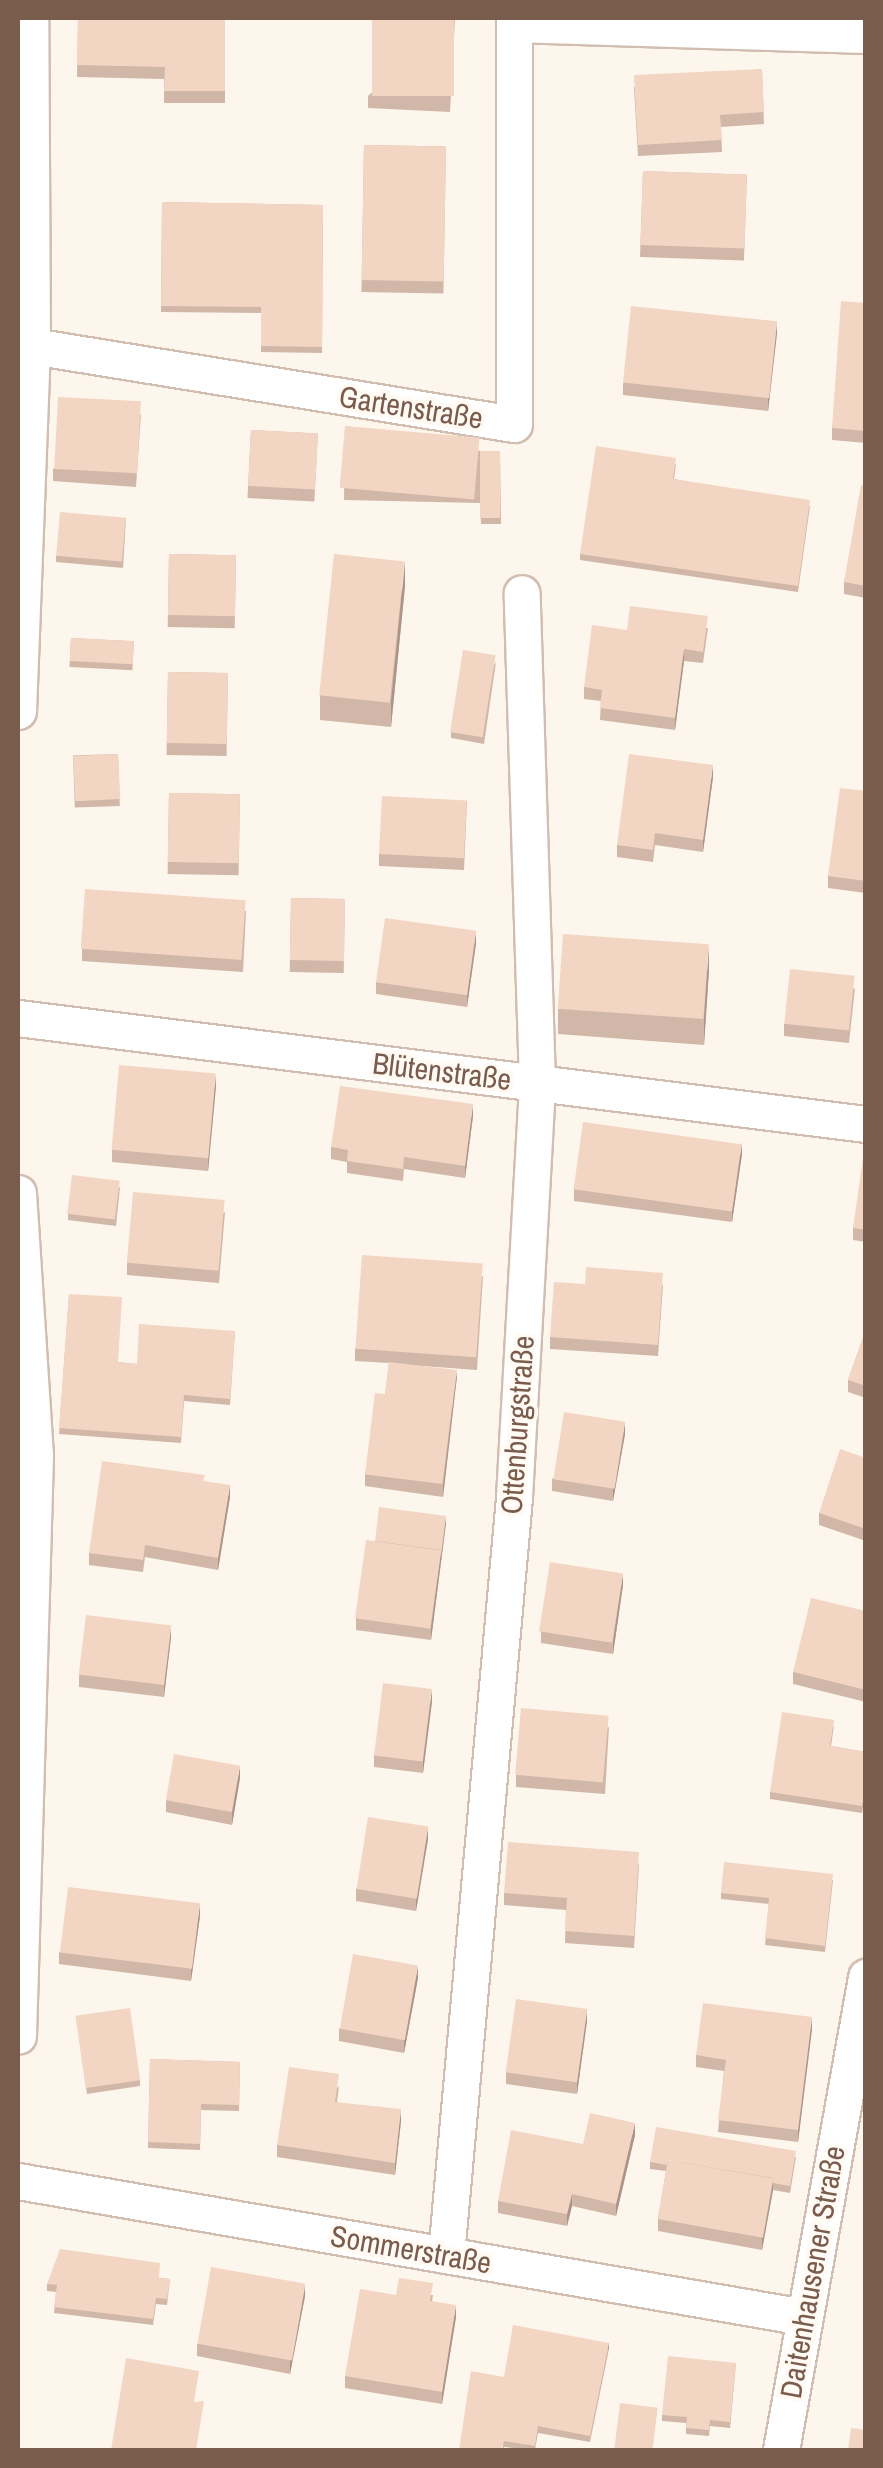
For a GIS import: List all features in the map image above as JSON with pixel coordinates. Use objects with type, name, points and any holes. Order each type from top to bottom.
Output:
[{"type":"street","points":[[18,712],[32,346],[30,18]]},
{"type":"street","points":[[514,21],[866,34]]},
{"type":"street","name":"Gartenstraße","points":[[32,346],[514,424],[514,21]]},
{"type":"street","name":"Ottenburgstraße","points":[[446,2254],[514,1497],[537,1083],[522,593]]},
{"type":"street","name":"Blütenstraße","points":[[18,1018],[866,1124]]},
{"type":"street","points":[[18,1193],[35,1456],[18,2036]]},
{"type":"street","name":"Daitenhausener Straße","points":[[781,2450],[866,1977]]},
{"type":"street","name":"Sommerstraße","points":[[18,2181],[804,2317]]},
{"type":"building","points":[[78,18],[225,18],[225,91],[164,91],[165,67],[77,65]]},
{"type":"building","points":[[372,18],[454,18],[454,96],[372,96]]},
{"type":"building","points":[[762,69],[764,112],[720,115],[722,140],[638,145],[634,75]]},
{"type":"building","points":[[364,145],[446,146],[444,281],[362,280]]},
{"type":"building","points":[[643,171],[747,175],[744,249],[640,245]]},
{"type":"building","points":[[162,202],[323,205],[322,347],[261,346],[261,307],[161,306]]},
{"type":"building","points":[[841,301],[866,303],[866,431],[832,428]]},
{"type":"building","points":[[631,306],[777,321],[769,398],[623,383]]},
{"type":"building","points":[[58,397],[141,401],[137,473],[54,469]]},
{"type":"building","points":[[345,426],[479,438],[474,500],[340,488]]},
{"type":"building","points":[[251,430],[318,434],[315,489],[248,486]]},
{"type":"building","points":[[596,446],[676,458],[673,479],[810,500],[798,586],[580,554]]},
{"type":"building","points":[[480,451],[500,451],[500,518],[480,518]]},
{"type":"building","points":[[861,485],[866,486],[866,586],[844,582]]},
{"type":"building","points":[[60,512],[126,518],[122,562],[56,556]]},
{"type":"building","points":[[169,554],[236,555],[235,616],[168,615]]},
{"type":"building","points":[[334,554],[405,561],[390,703],[319,695]]},
{"type":"building","points":[[630,606],[708,616],[703,652],[684,649],[675,718],[600,708],[602,690],[584,687],[592,625],[627,630]]},
{"type":"building","points":[[71,638],[134,641],[133,664],[70,661]]},
{"type":"building","points":[[463,650],[496,655],[483,737],[450,732]]},
{"type":"building","points":[[168,672],[228,673],[227,744],[167,743]]},
{"type":"building","points":[[118,754],[120,799],[75,801],[73,756]]},
{"type":"building","points":[[629,754],[713,765],[703,840],[655,833],[653,850],[617,845]]},
{"type":"building","points":[[840,788],[866,791],[866,881],[828,876]]},
{"type":"building","points":[[169,793],[240,794],[239,863],[168,862]]},
{"type":"building","points":[[382,796],[467,800],[464,858],[379,854]]},
{"type":"building","points":[[85,889],[246,900],[241,960],[81,949]]},
{"type":"building","points":[[291,898],[345,899],[344,961],[290,960]]},
{"type":"building","points":[[385,918],[476,931],[467,995],[376,982]]},
{"type":"building","points":[[563,934],[709,944],[703,1019],[558,1009]]},
{"type":"building","points":[[790,969],[855,976],[849,1030],[784,1024]]},
{"type":"building","points":[[119,1065],[216,1073],[208,1158],[112,1150]]},
{"type":"building","points":[[340,1086],[473,1104],[465,1166],[404,1157],[403,1169],[347,1161],[348,1150],[331,1147]]},
{"type":"building","points":[[583,1122],[741,1144],[732,1212],[574,1189]]},
{"type":"building","points":[[866,1158],[866,1230],[853,1228]]},
{"type":"building","points":[[72,1175],[120,1181],[115,1220],[67,1214]]},
{"type":"building","points":[[133,1192],[225,1200],[218,1271],[127,1263]]},
{"type":"building","points":[[362,1255],[483,1263],[476,1357],[355,1349]]},
{"type":"building","points":[[586,1267],[663,1273],[658,1345],[550,1337],[554,1282],[585,1284]]},
{"type":"building","points":[[69,1294],[122,1297],[118,1362],[137,1364],[139,1324],[235,1331],[230,1399],[184,1395],[181,1437],[59,1428]]},
{"type":"building","points":[[866,1329],[866,1386],[848,1380]]},
{"type":"building","points":[[389,1362],[457,1370],[452,1408],[452,1403],[385,1395]]},
{"type":"building","points":[[375,1393],[452,1403],[442,1484],[365,1474]]},
{"type":"building","points":[[564,1412],[625,1422],[615,1489],[553,1479]]},
{"type":"building","points":[[840,1449],[866,1458],[866,1529],[819,1513]]},
{"type":"building","points":[[102,1461],[205,1475],[203,1481],[230,1485],[218,1558],[145,1545],[143,1560],[89,1553]]},
{"type":"building","points":[[379,1507],[446,1516],[441,1556],[441,1550],[375,1541]]},
{"type":"building","points":[[366,1540],[441,1551],[430,1629],[355,1618]]},
{"type":"building","points":[[550,1562],[623,1574],[612,1643],[539,1631]]},
{"type":"building","points":[[811,1598],[866,1611],[866,1690],[793,1672]]},
{"type":"building","points":[[86,1615],[171,1625],[164,1685],[79,1675]]},
{"type":"building","points":[[383,1683],[432,1689],[423,1761],[374,1755]]},
{"type":"building","points":[[521,1708],[609,1716],[603,1782],[515,1775]]},
{"type":"building","points":[[782,1712],[834,1720],[830,1746],[866,1752],[862,1806],[770,1792]]},
{"type":"building","points":[[174,1754],[240,1766],[232,1812],[166,1800]]},
{"type":"building","points":[[368,1817],[428,1827],[417,1899],[357,1889]]},
{"type":"building","points":[[508,1842],[639,1852],[634,1936],[565,1931],[567,1898],[504,1893]]},
{"type":"building","points":[[724,1862],[833,1874],[825,1946],[765,1938],[769,1898],[721,1893]]},
{"type":"building","points":[[68,1887],[200,1903],[192,1969],[60,1953]]},
{"type":"building","points":[[353,1954],[418,1965],[405,2040],[340,2029]]},
{"type":"building","points":[[516,1999],[587,2009],[577,2082],[506,2072]]},
{"type":"building","points":[[703,2003],[812,2017],[798,2130],[718,2120],[726,2060],[696,2055]]},
{"type":"building","points":[[130,2008],[140,2080],[86,2088],[76,2016]]},
{"type":"building","points":[[150,2059],[240,2062],[239,2105],[201,2104],[200,2144],[148,2142]]},
{"type":"building","points":[[289,2067],[339,2074],[335,2102],[401,2109],[395,2163],[277,2145]]},
{"type":"building","points":[[590,2113],[635,2123],[616,2204],[572,2194],[567,2214],[498,2201],[511,2130],[583,2144]]},
{"type":"building","points":[[656,2127],[796,2151],[790,2186],[773,2183],[773,2178],[668,2160],[667,2165],[650,2162]]},
{"type":"building","points":[[668,2160],[773,2179],[763,2238],[658,2219]]},
{"type":"building","points":[[60,2249],[160,2263],[159,2278],[170,2279],[167,2299],[156,2298],[153,2319],[54,2307],[57,2285],[47,2284]]},
{"type":"building","points":[[211,2267],[306,2284],[292,2360],[197,2344]]},
{"type":"building","points":[[399,2278],[433,2283],[430,2301],[456,2305],[442,2392],[345,2376],[360,2289],[396,2295]]},
{"type":"building","points":[[513,2325],[609,2343],[590,2436],[538,2426],[535,2446],[504,2441],[502,2450],[459,2450],[471,2371],[504,2377]]},
{"type":"building","points":[[668,2356],[736,2363],[730,2422],[710,2420],[709,2430],[686,2428],[687,2417],[662,2415]]},
{"type":"building","points":[[126,2358],[199,2371],[194,2402],[204,2401],[196,2450],[111,2450]]},
{"type":"building","points":[[620,2403],[658,2408],[653,2450],[614,2450]]},
{"type":"building","points":[[851,2428],[866,2430],[866,2450],[848,2450]]}]
